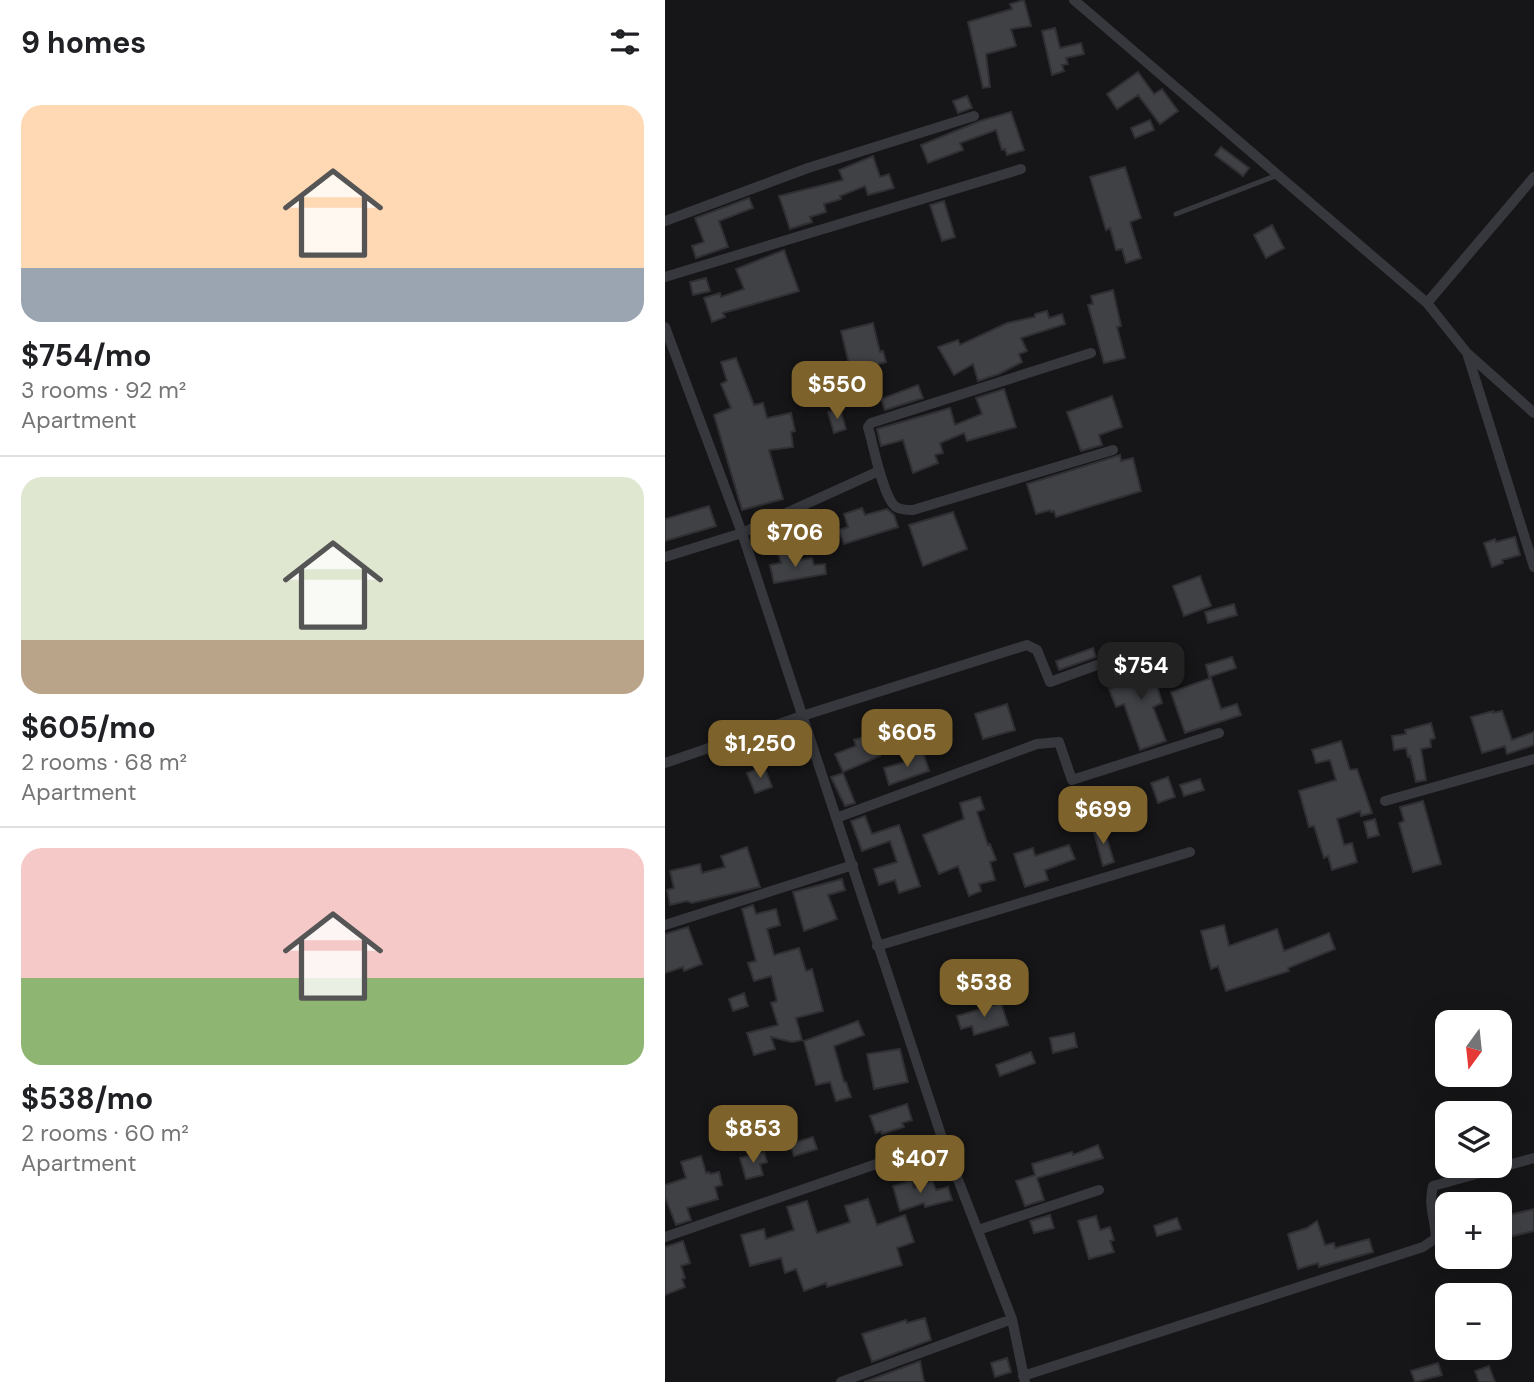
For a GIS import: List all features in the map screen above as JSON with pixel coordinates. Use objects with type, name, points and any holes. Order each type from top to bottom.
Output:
[{"type":"street","points":[[1075,0],[1427,303],[1467,353],[1534,413]]},
{"type":"street","points":[[665,221],[809,169],[974,116]]},
{"type":"street","points":[[665,277],[1021,169]]},
{"type":"street","points":[[1427,303],[1534,177]]},
{"type":"street","points":[[665,327],[742,533],[943,1141],[1012,1319],[1024,1379],[1423,1247],[1436,1238],[1429,1201],[1433,1186],[1534,1158]]},
{"type":"street","points":[[1091,353],[871,423],[868,427],[879,471],[890,500],[896,507],[913,510],[1113,450]]},
{"type":"street","points":[[1467,353],[1534,567]]},
{"type":"street","points":[[665,557],[742,533],[879,471]]},
{"type":"street","points":[[665,763],[802,716],[1027,645],[1037,650],[1050,682],[1144,648]]},
{"type":"street","points":[[836,818],[1037,744],[1059,742],[1072,780],[1219,733]]},
{"type":"street","points":[[1385,801],[1534,760]]},
{"type":"street","points":[[877,946],[1191,852]]},
{"type":"street","points":[[665,925],[853,866]]},
{"type":"street","points":[[665,1237],[943,1141]]},
{"type":"street","points":[[978,1230],[1099,1190]]},
{"type":"street","points":[[841,1382],[1012,1319]]},
{"type":"lane","points":[[1176,214],[1278,175]]},
{"type":"building","points":[[1024,0],[1031,26],[1011,29],[1016,46],[986,54],[990,87],[983,88],[968,22],[1012,9],[1010,4]]},
{"type":"building","points":[[1055,28],[1060,48],[1081,43],[1084,54],[1066,58],[1068,64],[1062,65],[1064,71],[1052,75],[1042,31]]},
{"type":"building","points":[[1138,72],[1154,94],[1162,89],[1178,111],[1160,124],[1138,95],[1117,109],[1107,94]]},
{"type":"building","points":[[967,96],[972,108],[958,113],[953,101]]},
{"type":"building","points":[[1011,112],[1024,150],[1007,155],[1005,149],[1002,150],[996,130],[960,143],[963,150],[928,163],[921,145],[980,121]]},
{"type":"building","points":[[1150,120],[1154,130],[1135,138],[1131,128]]},
{"type":"building","points":[[1221,147],[1249,168],[1243,176],[1215,155]]},
{"type":"building","points":[[873,156],[880,177],[889,174],[894,188],[868,195],[865,186],[840,196],[841,199],[824,204],[826,212],[810,217],[812,222],[790,229],[779,196],[843,180],[839,170]]},
{"type":"building","points":[[1125,167],[1141,218],[1130,222],[1141,258],[1126,263],[1122,249],[1116,250],[1110,228],[1106,230],[1090,177]]},
{"type":"building","points":[[749,198],[753,208],[719,221],[728,247],[696,258],[692,246],[704,242],[695,218]]},
{"type":"building","points":[[944,201],[955,237],[942,241],[930,205]]},
{"type":"building","points":[[1272,225],[1284,248],[1266,258],[1254,235]]},
{"type":"building","points":[[784,250],[799,291],[723,313],[725,317],[712,322],[704,298],[720,293],[721,297],[744,289],[736,269]]},
{"type":"building","points":[[706,278],[710,291],[693,295],[690,282]]},
{"type":"building","points":[[1113,290],[1121,326],[1117,327],[1125,358],[1104,363],[1088,305],[1093,304],[1091,296]]},
{"type":"building","points":[[1047,311],[1049,318],[1062,314],[1065,324],[1021,338],[1027,351],[1019,354],[1022,362],[978,381],[973,364],[954,375],[938,347],[958,340],[960,345],[1007,323],[1035,317],[1035,314]]},
{"type":"building","points":[[873,323],[880,352],[883,351],[886,362],[870,366],[878,396],[855,405],[846,383],[853,380],[841,331]]},
{"type":"building","points":[[736,358],[754,405],[763,403],[767,418],[791,413],[795,431],[791,432],[793,447],[769,450],[783,499],[742,510],[714,415],[731,408],[721,384],[727,381],[721,362]]},
{"type":"building","points":[[918,385],[923,398],[885,410],[881,399]]},
{"type":"building","points":[[1004,389],[1016,427],[967,441],[964,433],[940,443],[943,453],[935,455],[938,463],[913,473],[903,440],[881,446],[877,429],[950,408],[955,425],[982,414],[976,398]]},
{"type":"building","points":[[1112,396],[1122,427],[1099,435],[1102,445],[1081,451],[1067,412]]},
{"type":"building","points":[[840,409],[846,429],[834,433],[828,412]]},
{"type":"building","points":[[1120,455],[1121,461],[1133,458],[1141,491],[1056,517],[1054,511],[1050,510],[1036,514],[1027,484]]},
{"type":"building","points":[[709,506],[716,526],[665,541],[665,519]]},
{"type":"building","points":[[862,508],[865,515],[887,509],[894,515],[898,527],[844,544],[839,530],[848,527],[844,514]]},
{"type":"building","points":[[953,512],[967,549],[923,566],[909,525]]},
{"type":"building","points":[[1515,537],[1520,555],[1502,560],[1503,563],[1492,567],[1484,543]]},
{"type":"building","points":[[789,550],[793,561],[812,558],[814,565],[825,564],[826,574],[774,583],[770,565],[781,563],[778,553]]},
{"type":"building","points":[[1200,576],[1211,606],[1184,616],[1173,586]]},
{"type":"building","points":[[1234,604],[1237,615],[1208,623],[1205,612]]},
{"type":"building","points":[[1093,648],[1096,657],[1059,670],[1056,661]]},
{"type":"building","points":[[1148,655],[1162,703],[1153,707],[1166,741],[1140,750],[1124,704],[1116,707],[1109,689],[1130,681],[1123,664]]},
{"type":"building","points":[[1232,657],[1236,668],[1209,677],[1206,665]]},
{"type":"building","points":[[1211,678],[1221,709],[1237,704],[1241,715],[1185,733],[1171,692]]},
{"type":"building","points":[[1007,704],[1015,730],[983,739],[975,714]]},
{"type":"building","points":[[1502,711],[1512,740],[1534,732],[1534,745],[1507,754],[1505,746],[1482,753],[1471,717]]},
{"type":"building","points":[[1431,723],[1435,738],[1430,740],[1431,747],[1421,749],[1426,780],[1416,782],[1406,748],[1394,750],[1392,736],[1406,734],[1405,730]]},
{"type":"building","points":[[872,734],[880,756],[843,772],[835,754],[856,746],[854,740]]},
{"type":"building","points":[[1341,741],[1350,770],[1357,769],[1372,813],[1361,816],[1360,811],[1337,819],[1344,845],[1352,843],[1357,862],[1332,870],[1328,856],[1324,858],[1314,826],[1309,827],[1299,791],[1336,780],[1330,760],[1316,763],[1312,750]]},
{"type":"building","points":[[923,752],[929,771],[889,785],[884,768],[905,762],[904,758]]},
{"type":"building","points":[[764,766],[772,787],[755,793],[747,773]]},
{"type":"building","points":[[843,773],[855,803],[845,806],[831,777]]},
{"type":"building","points":[[1168,777],[1175,797],[1158,803],[1151,783]]},
{"type":"building","points":[[1200,779],[1204,790],[1184,796],[1180,785]]},
{"type":"building","points":[[980,797],[984,809],[977,812],[996,860],[990,862],[995,880],[979,884],[981,891],[969,896],[958,866],[939,874],[923,835],[964,819],[960,803]]},
{"type":"building","points":[[1423,801],[1441,864],[1413,872],[1399,823],[1404,821],[1400,807]]},
{"type":"building","points":[[865,816],[872,834],[899,825],[920,886],[899,893],[895,880],[879,885],[874,869],[897,862],[890,841],[862,851],[851,821]]},
{"type":"building","points":[[1375,819],[1379,835],[1368,838],[1364,822]]},
{"type":"building","points":[[1103,826],[1114,862],[1103,866],[1093,829]]},
{"type":"building","points":[[1069,845],[1075,859],[1045,870],[1048,880],[1025,887],[1014,854],[1033,848],[1035,856]]},
{"type":"building","points":[[747,847],[760,887],[692,903],[687,901],[670,905],[667,890],[674,888],[670,871],[700,864],[702,873],[725,867],[721,856]]},
{"type":"building","points":[[842,879],[845,890],[828,895],[837,919],[804,931],[793,892]]},
{"type":"building","points":[[753,905],[756,914],[776,909],[780,925],[767,929],[774,955],[799,948],[806,971],[812,969],[823,1011],[796,1018],[802,1040],[792,1042],[771,1037],[775,1049],[754,1055],[747,1033],[778,1025],[771,1003],[777,1001],[771,976],[754,981],[748,963],[756,961],[742,909]]},
{"type":"building","points":[[1224,925],[1229,946],[1277,929],[1284,951],[1329,933],[1335,949],[1288,968],[1289,971],[1226,991],[1218,966],[1211,969],[1201,931]]},
{"type":"building","points":[[688,927],[702,964],[684,971],[683,967],[665,973],[665,934]]},
{"type":"building","points":[[744,993],[748,1006],[733,1011],[729,999]]},
{"type":"building","points":[[1001,1003],[1008,1025],[974,1035],[972,1026],[961,1029],[957,1016]]},
{"type":"building","points":[[858,1021],[864,1035],[834,1046],[851,1097],[836,1101],[830,1082],[816,1085],[804,1041]]},
{"type":"building","points":[[1074,1033],[1077,1047],[1053,1053],[1050,1038]]},
{"type":"building","points":[[900,1049],[908,1082],[874,1089],[867,1054]]},
{"type":"building","points":[[1031,1052],[1035,1063],[1000,1076],[996,1065]]},
{"type":"building","points":[[907,1104],[912,1120],[902,1123],[904,1127],[882,1134],[881,1131],[876,1133],[870,1116]]},
{"type":"building","points":[[813,1137],[817,1149],[794,1156],[790,1144]]},
{"type":"building","points":[[1098,1145],[1103,1158],[1037,1178],[1044,1200],[1025,1206],[1016,1181],[1035,1175],[1032,1164],[1072,1152],[1073,1155]]},
{"type":"building","points":[[764,1152],[767,1162],[760,1164],[763,1175],[746,1179],[740,1158]]},
{"type":"building","points":[[701,1156],[706,1173],[719,1172],[722,1185],[715,1187],[718,1199],[687,1208],[691,1220],[676,1225],[665,1197],[665,1185],[686,1178],[681,1162]]},
{"type":"building","points":[[912,1181],[914,1188],[932,1181],[936,1190],[948,1187],[952,1200],[925,1207],[924,1203],[900,1211],[893,1186]]},
{"type":"building","points":[[868,1199],[877,1225],[905,1215],[914,1242],[897,1248],[902,1265],[804,1291],[796,1269],[785,1273],[781,1258],[750,1266],[741,1235],[764,1229],[766,1239],[794,1230],[787,1207],[807,1201],[817,1233],[850,1222],[845,1206]]},
{"type":"building","points":[[1534,1209],[1534,1231],[1512,1236],[1512,1214]]},
{"type":"building","points":[[1050,1215],[1054,1228],[1034,1233],[1030,1221]]},
{"type":"building","points":[[1096,1216],[1100,1230],[1110,1227],[1114,1240],[1110,1241],[1114,1252],[1089,1259],[1078,1221]]},
{"type":"building","points":[[1177,1218],[1181,1229],[1157,1236],[1154,1226]]},
{"type":"building","points":[[1317,1221],[1325,1245],[1334,1243],[1335,1248],[1369,1239],[1373,1252],[1319,1267],[1318,1263],[1298,1269],[1288,1234],[1307,1228]]},
{"type":"building","points":[[683,1241],[690,1263],[681,1266],[685,1287],[665,1295],[665,1247]]},
{"type":"building","points":[[925,1318],[931,1340],[872,1362],[862,1334],[906,1320],[907,1323]]},
{"type":"building","points":[[1007,1358],[1011,1372],[995,1377],[991,1363]]},
{"type":"building","points":[[920,1361],[924,1382],[864,1382]]},
{"type":"building","points":[[1438,1363],[1442,1375],[1415,1382],[1411,1371]]},
{"type":"building","points":[[1489,1366],[1495,1382],[1479,1382],[1475,1371]]}]
